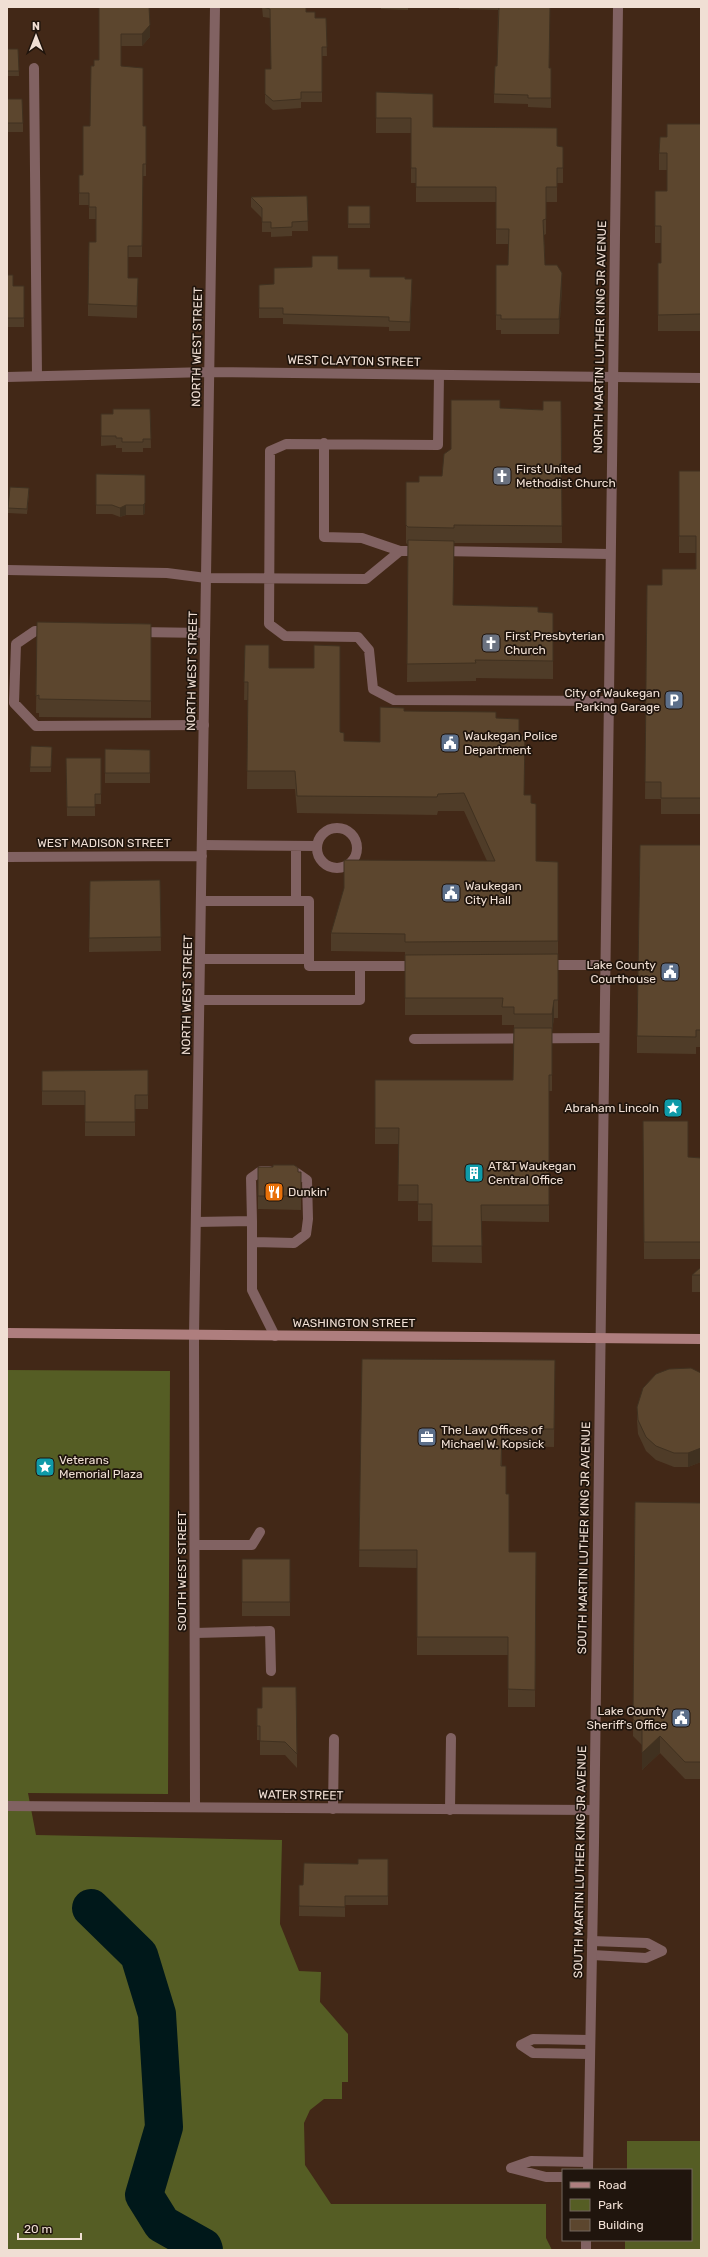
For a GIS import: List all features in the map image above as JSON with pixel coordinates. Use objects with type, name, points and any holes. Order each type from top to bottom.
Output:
[{"type":"main road","name":"WASHINGTON STREET","points":[[7,1334],[701,1339]]},
{"type":"street","name":"NORTH WEST STREET","points":[[194,1335],[215,7]]},
{"type":"street","name":"NORTH MARTIN LUTHER KING JR AVENUE","points":[[600,1338],[607,702],[618,7]]},
{"type":"street","points":[[34,68],[37,376]]},
{"type":"street","name":"WEST CLAYTON STREET","points":[[7,377],[209,372],[701,378]]},
{"type":"street","points":[[439,375],[438,445],[324,443],[286,444],[270,452],[268,578],[269,624],[285,636],[358,637],[369,650],[373,688],[394,700],[607,702]]},
{"type":"street","points":[[324,443],[324,537],[362,538],[400,551],[610,554]]},
{"type":"street","points":[[7,570],[167,573],[206,578],[366,579],[400,551]]},
{"type":"street","points":[[58,631],[35,631],[16,644],[14,702],[36,726],[204,725]]},
{"type":"street","points":[[128,632],[205,633]]},
{"type":"street","points":[[296,846],[296,901]]},
{"type":"street","name":"WEST MADISON STREET","points":[[7,857],[317,846]]},
{"type":"street","points":[[201,901],[309,901],[310,966],[428,966]]},
{"type":"street","points":[[200,959],[310,960]]},
{"type":"street","points":[[532,966],[604,965]]},
{"type":"street","points":[[200,1000],[360,1000],[360,966]]},
{"type":"street","points":[[414,1039],[604,1038]]},
{"type":"street","points":[[252,1242],[294,1243],[306,1234],[308,1219],[307,1180],[294,1171],[261,1171],[251,1178],[252,1290],[275,1336]]},
{"type":"street","points":[[196,1222],[252,1221]]},
{"type":"street","name":"SOUTH WEST STREET","points":[[194,1335],[195,1807]]},
{"type":"street","name":"SOUTH MARTIN LUTHER KING JR AVENUE","points":[[588,2166],[600,1338]]},
{"type":"street","points":[[195,1545],[252,1545],[260,1532]]},
{"type":"street","points":[[195,1633],[270,1631],[271,1670]]},
{"type":"street","points":[[450,1738],[450,1810]]},
{"type":"street","points":[[333,1809],[334,1739]]},
{"type":"street","name":"WATER STREET","points":[[7,1806],[594,1810]]},
{"type":"street","points":[[592,1941],[647,1942],[662,1951],[646,1958],[592,1956]]},
{"type":"street","points":[[590,2040],[533,2039],[521,2045],[533,2053],[590,2054]]},
{"type":"street","points":[[562,2177],[546,2177],[511,2168],[531,2161],[588,2166]]},
{"type":"green space","points":[[7,1370],[170,1371],[168,1794],[28,1793],[36,1835],[282,1840],[280,1924],[299,1971],[321,1972],[320,2002],[348,2034],[348,2082],[342,2082],[342,2099],[324,2099],[310,2110],[304,2123],[305,2165],[331,2204],[546,2204],[546,2238],[552,2250],[7,2250]]},
{"type":"green space","points":[[627,2141],[701,2141],[701,2250],[625,2250],[625,2241],[692,2241],[692,2169],[627,2169]]},
{"type":"building","points":[[99,7],[149,7],[150,25],[142,34],[121,34],[121,66],[143,68],[143,126],[146,126],[146,164],[143,164],[142,246],[128,246],[128,278],[138,278],[137,306],[88,304],[89,242],[96,242],[96,207],[89,207],[89,193],[79,193],[79,175],[83,175],[83,126],[90,126],[91,66],[94,66],[94,60],[99,60]]},
{"type":"building","points":[[263,7],[306,7],[306,12],[315,12],[315,18],[326,18],[327,47],[322,47],[322,92],[301,92],[301,99],[273,101],[265,94],[265,69],[271,69],[270,9]]},
{"type":"building","points":[[499,7],[550,7],[549,68],[551,68],[551,98],[528,98],[528,95],[494,94],[495,66],[497,66]]},
{"type":"building","points":[[7,49],[18,49],[19,71],[7,71]]},
{"type":"building","points":[[376,92],[433,94],[433,127],[557,128],[557,146],[563,147],[563,168],[557,168],[557,187],[546,187],[546,219],[543,220],[545,265],[557,265],[562,273],[559,319],[501,319],[501,315],[496,315],[496,265],[508,265],[509,229],[496,229],[496,187],[416,187],[416,168],[411,168],[411,118],[376,118]]},
{"type":"building","points":[[7,99],[22,99],[23,123],[7,123]]},
{"type":"building","points":[[667,124],[701,124],[701,314],[658,315],[658,263],[661,263],[661,226],[655,226],[655,191],[667,191],[667,153],[659,153],[660,137],[667,137]]},
{"type":"building","points":[[307,196],[308,221],[292,222],[292,227],[271,228],[271,222],[262,222],[262,208],[251,197]]},
{"type":"building","points":[[348,206],[370,206],[370,224],[348,224]]},
{"type":"building","points":[[312,256],[338,256],[338,269],[370,269],[370,277],[405,277],[405,279],[412,279],[410,322],[389,321],[389,317],[283,314],[283,308],[259,308],[259,285],[274,284],[274,268],[312,267]]},
{"type":"building","points":[[7,275],[13,275],[13,286],[24,286],[24,318],[7,318]]},
{"type":"building","name":"First United Methodist Church","points":[[451,400],[500,400],[500,408],[543,410],[543,401],[561,401],[562,526],[454,525],[454,528],[408,527],[406,525],[406,482],[419,482],[419,476],[442,476],[444,454],[451,449]]},
{"type":"building","points":[[113,409],[150,409],[151,439],[143,439],[143,442],[122,442],[122,438],[116,438],[116,436],[101,436],[101,414],[113,414]]},
{"type":"building","name":"City of Waukegan Parking Garage","points":[[679,471],[701,471],[701,798],[661,798],[661,782],[645,782],[647,585],[662,585],[662,569],[696,569],[696,536],[679,536]]},
{"type":"building","points":[[96,474],[145,475],[145,503],[143,505],[126,505],[120,508],[112,505],[96,505]]},
{"type":"building","points":[[10,487],[29,488],[27,509],[8,508]]},
{"type":"building","points":[[408,540],[454,541],[453,605],[538,607],[538,612],[553,613],[553,661],[475,660],[476,663],[407,664]]},
{"type":"building","points":[[37,622],[151,624],[151,701],[39,699],[39,695],[36,696]]},
{"type":"building","points":[[245,645],[269,645],[269,668],[314,668],[314,645],[340,646],[340,732],[344,733],[344,741],[380,742],[380,707],[404,708],[404,711],[496,712],[496,718],[519,719],[519,736],[525,736],[524,795],[531,795],[531,803],[536,804],[536,861],[558,862],[558,941],[405,942],[405,934],[331,933],[344,888],[344,860],[495,861],[464,793],[438,794],[437,797],[297,796],[295,771],[247,771],[248,682],[244,682]]},
{"type":"building","points":[[31,746],[52,747],[51,767],[30,767]]},
{"type":"building","points":[[105,749],[150,750],[150,773],[105,773]]},
{"type":"building","points":[[66,758],[101,758],[101,794],[95,794],[95,807],[67,807]]},
{"type":"building","name":"Lake County Courthouse","points":[[640,845],[701,845],[701,1030],[696,1030],[696,1037],[637,1036]]},
{"type":"building","points":[[160,880],[161,937],[89,938],[90,881]]},
{"type":"building","points":[[558,954],[558,1000],[554,1000],[552,1014],[514,1014],[514,1007],[502,1007],[503,998],[405,998],[405,955]]},
{"type":"building","name":"AT&T Waukegan Central Office","points":[[514,1028],[552,1028],[552,1075],[549,1075],[549,1205],[481,1205],[482,1246],[432,1246],[432,1204],[418,1204],[418,1185],[398,1185],[399,1128],[375,1128],[375,1080],[513,1080]]},
{"type":"building","points":[[148,1070],[148,1095],[135,1095],[135,1122],[85,1122],[85,1091],[42,1091],[42,1071]]},
{"type":"building","points":[[643,1121],[688,1121],[688,1157],[701,1158],[701,1242],[644,1242]]},
{"type":"building","points":[[273,1165],[294,1165],[298,1168],[298,1172],[301,1172],[301,1196],[258,1196],[258,1167],[273,1167]]},
{"type":"building","points":[[701,1267],[701,1275],[692,1275]]},
{"type":"building","points":[[362,1359],[555,1360],[554,1429],[502,1429],[501,1466],[506,1466],[506,1494],[509,1494],[509,1552],[536,1552],[535,1690],[508,1689],[508,1637],[417,1637],[417,1550],[359,1550]]},
{"type":"building","points":[[691,1368],[701,1373],[701,1448],[688,1453],[674,1453],[656,1446],[646,1437],[638,1420],[637,1407],[643,1388],[656,1374],[669,1369]]},
{"type":"building","points":[[635,1502],[701,1503],[701,1762],[685,1762],[660,1736],[642,1753],[642,1728],[633,1719]]},
{"type":"building","points":[[242,1559],[290,1559],[290,1602],[242,1602]]},
{"type":"building","points":[[262,1687],[296,1687],[297,1754],[285,1742],[260,1741],[260,1726],[257,1726],[257,1708],[262,1708]]},
{"type":"building","points":[[358,1859],[388,1859],[388,1896],[345,1896],[345,1907],[299,1906],[299,1885],[303,1885],[304,1863],[358,1864]]},
{"type":"waterway","points":[[91,1908],[139,1955],[157,2014],[164,2127],[144,2195],[162,2224],[203,2247],[204,2250]]},
{"type":"place","name":"First United Methodist Church","points":[[502,476]]},
{"type":"place","name":"First Presbyterian Church","points":[[491,643]]},
{"type":"place","name":"City of Waukegan Parking Garage","points":[[674,700]]},
{"type":"place","name":"Waukegan Police Department","points":[[450,743]]},
{"type":"place","name":"Waukegan City Hall","points":[[451,893]]},
{"type":"place","name":"Lake County Courthouse","points":[[670,972]]},
{"type":"place","name":"Abraham Lincoln","points":[[673,1108]]},
{"type":"place","name":"AT&T Waukegan Central Office","points":[[474,1173]]},
{"type":"place","name":"Dunkin'","points":[[274,1192]]},
{"type":"place","name":"The Law Offices of Michael W. Kopsick","points":[[427,1437]]},
{"type":"place","name":"Veterans Memorial Plaza","points":[[45,1467]]},
{"type":"place","name":"Lake County Sheriff's Office","points":[[681,1718]]}]
